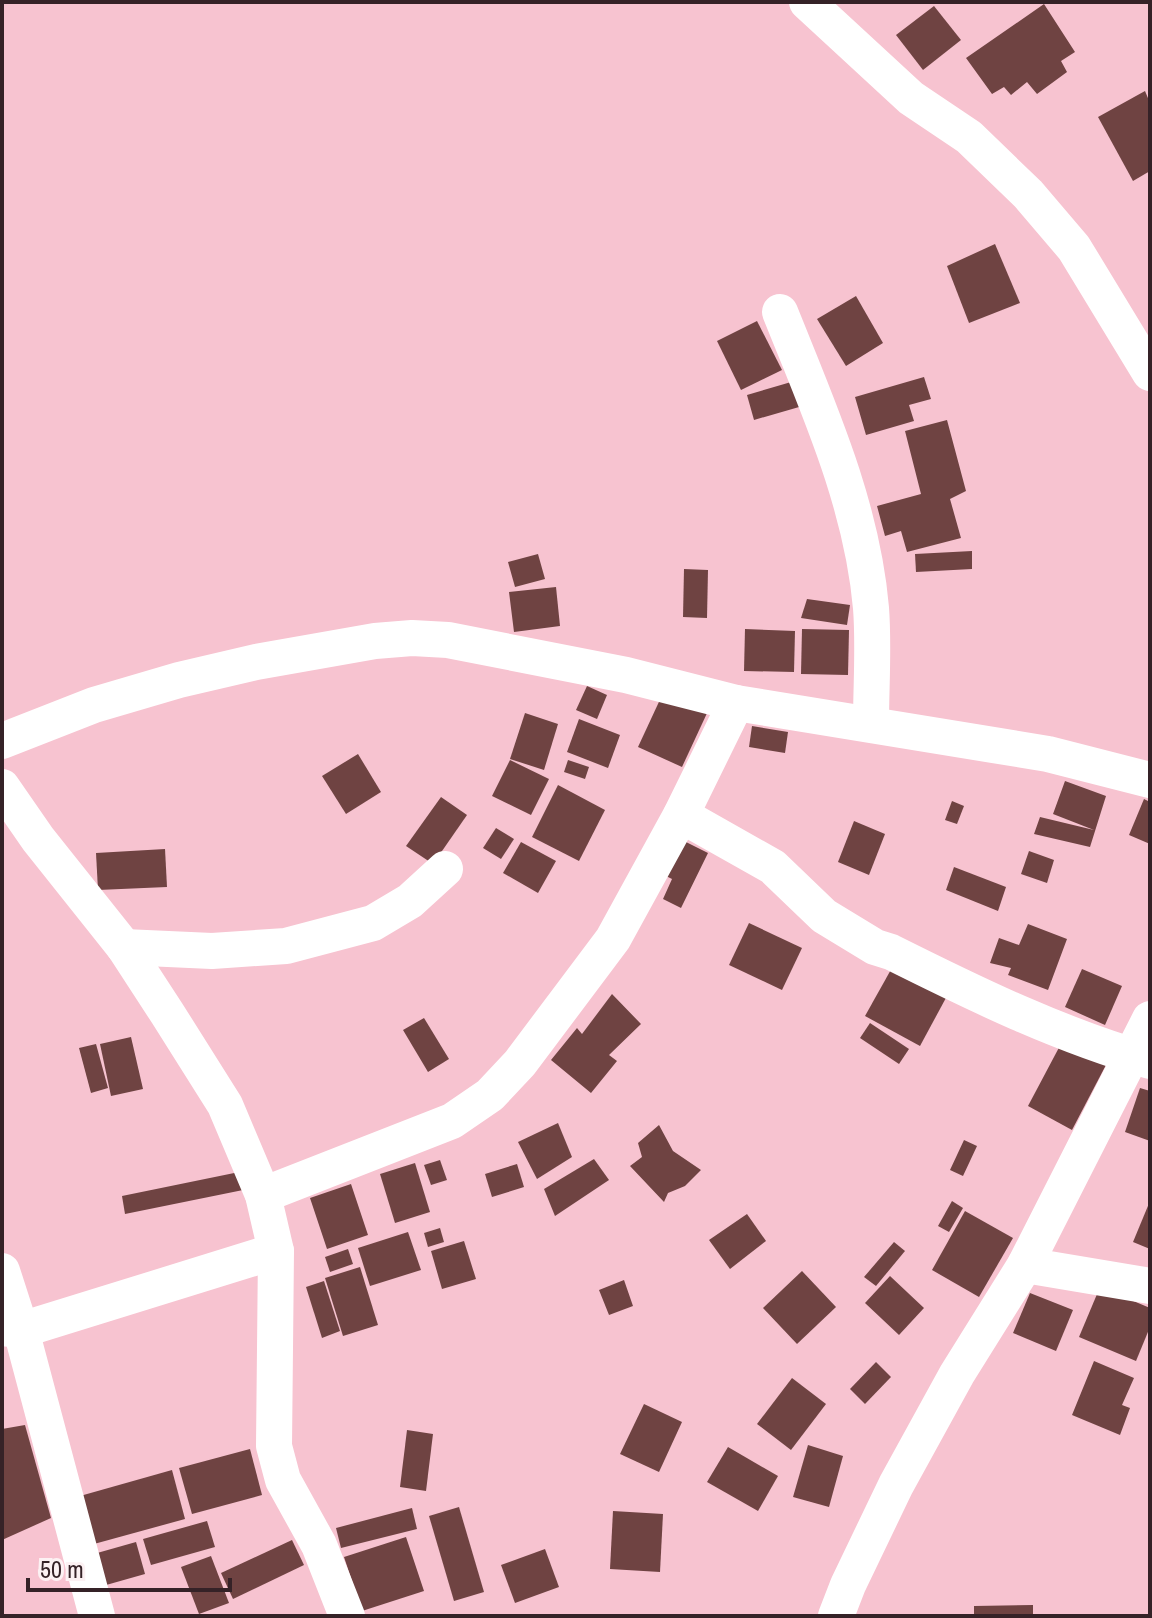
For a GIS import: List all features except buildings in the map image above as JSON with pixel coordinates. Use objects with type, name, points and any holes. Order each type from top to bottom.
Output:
[{"type":"street","points":[[807,2],[911,98],[969,137],[1028,194],[1136,318],[1150,373]]},
{"type":"street","points":[[780,312],[833,445],[856,523],[871,608],[871,724]]},
{"type":"street","points":[[2,741],[94,705],[179,680],[256,662],[375,641],[412,638],[448,640],[626,675],[736,703],[1048,754],[1150,780]]},
{"type":"street","points":[[263,1195],[452,1121],[490,1095],[520,1063],[613,939],[681,815],[736,703]]},
{"type":"street","points":[[2,787],[38,839],[124,947],[225,1105],[263,1195],[276,1251],[274,1446],[283,1480],[319,1545],[347,1616]]},
{"type":"street","points":[[681,815],[773,867],[824,916],[875,947],[891,952],[993,1004],[1097,1045],[1140,1058]]},
{"type":"street","points":[[124,947],[212,951],[286,946],[373,923],[410,901],[445,869]]},
{"type":"street","points":[[836,1616],[896,1485],[957,1374],[1025,1265],[1140,1058],[1150,1019]]},
{"type":"street","points":[[11,1329],[276,1251]]},
{"type":"street","points":[[1025,1265],[1150,1286]]},
{"type":"street","points":[[2,1271],[11,1329],[97,1616]]}]
